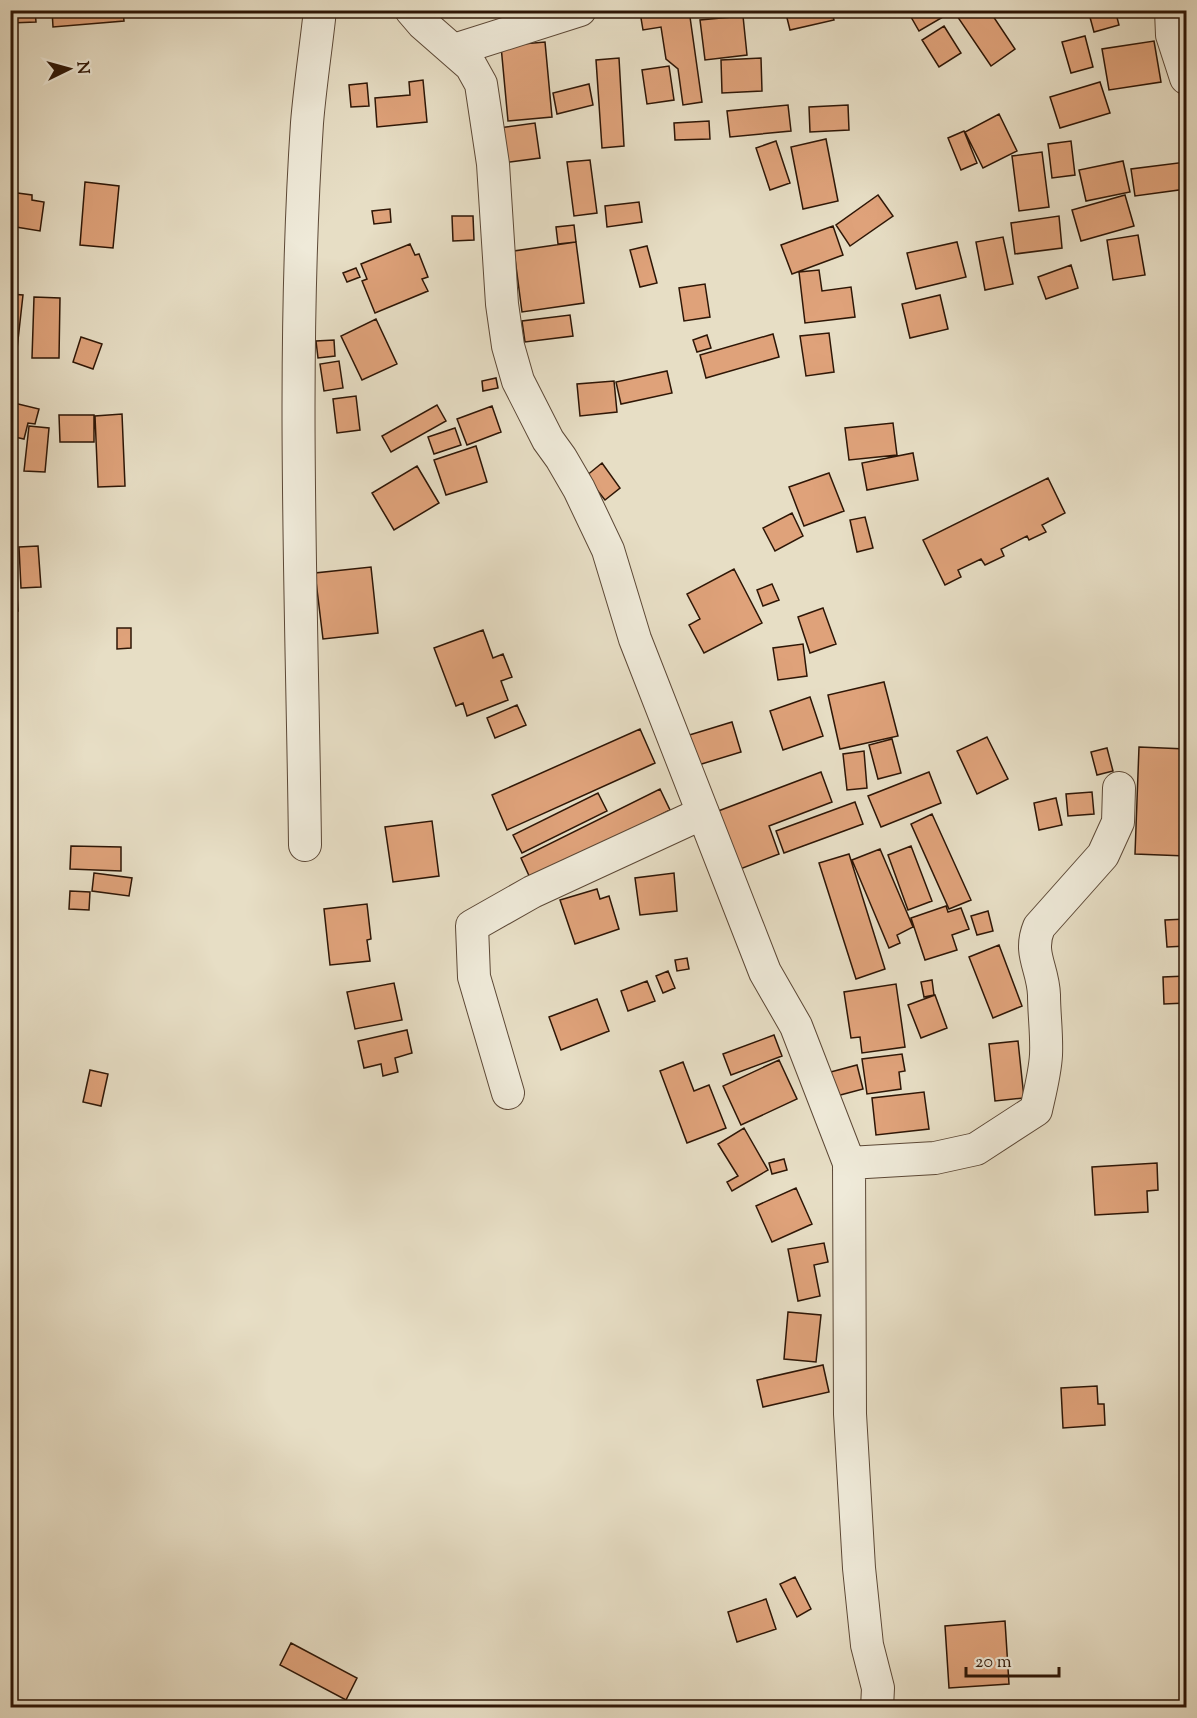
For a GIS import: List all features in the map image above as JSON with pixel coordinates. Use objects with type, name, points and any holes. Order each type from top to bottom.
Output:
[{"type":"street","points":[[305,845],[300,547],[300,306],[308,122],[320,10]]},
{"type":"street","points":[[411,10],[423,24],[471,66],[481,84],[493,164],[502,304],[508,346],[518,381],[548,440],[579,489],[608,550],[635,639],[765,972],[796,1026],[849,1163],[852,1438],[859,1568],[867,1645],[878,1688],[877,1707]]},
{"type":"street","points":[[454,50],[580,10]]},
{"type":"street","points":[[1171,10],[1172,35],[1186,78]]},
{"type":"street","points":[[849,1163],[935,1158],[976,1149],[1036,1110],[1046,1056],[1044,993],[1041,968],[1034,952],[1034,939],[1039,927],[1103,855],[1118,822],[1119,788]]},
{"type":"street","points":[[508,1093],[474,977],[472,926],[532,892],[703,813]]},
{"type":"building","points":[[10,10],[35,10],[36,22],[10,23]]},
{"type":"building","points":[[52,10],[123,10],[124,21],[53,27]]},
{"type":"building","points":[[689,10],[702,102],[683,105],[678,69],[666,59],[661,27],[643,30],[640,12]]},
{"type":"building","points":[[785,10],[831,10],[834,20],[790,30]]},
{"type":"building","points":[[907,10],[955,10],[919,31]]},
{"type":"building","points":[[964,10],[989,10],[1015,49],[991,66],[957,16]]},
{"type":"building","points":[[1088,10],[1115,10],[1119,25],[1094,32]]},
{"type":"building","points":[[743,16],[747,55],[705,60],[700,20]]},
{"type":"building","points":[[944,26],[961,53],[939,67],[922,40]]},
{"type":"building","points":[[1085,36],[1093,67],[1071,73],[1062,42]]},
{"type":"building","points":[[1154,41],[1161,82],[1109,90],[1102,49]]},
{"type":"building","points":[[545,42],[552,117],[508,121],[501,46]]},
{"type":"building","points":[[619,58],[624,146],[602,148],[596,60]]},
{"type":"building","points":[[761,58],[762,91],[722,93],[721,60]]},
{"type":"building","points":[[669,66],[674,100],[647,104],[642,70]]},
{"type":"building","points":[[423,80],[427,122],[377,127],[375,98],[410,95],[409,82]]},
{"type":"building","points":[[1100,82],[1110,113],[1060,128],[1050,97]]},
{"type":"building","points":[[367,83],[369,106],[351,107],[349,85]]},
{"type":"building","points":[[589,84],[593,105],[557,114],[553,93]]},
{"type":"building","points":[[788,105],[791,131],[730,137],[727,111]]},
{"type":"building","points":[[848,105],[849,130],[810,132],[809,107]]},
{"type":"building","points":[[999,114],[1017,151],[983,168],[965,132]]},
{"type":"building","points":[[709,121],[710,139],[675,140],[674,123]]},
{"type":"building","points":[[535,123],[540,158],[496,164],[491,129]]},
{"type":"building","points":[[964,131],[977,163],[961,170],[948,138]]},
{"type":"building","points":[[826,139],[838,201],[803,209],[791,147]]},
{"type":"building","points":[[776,141],[790,183],[770,190],[756,148]]},
{"type":"building","points":[[1071,141],[1075,175],[1052,178],[1048,144]]},
{"type":"building","points":[[1042,152],[1049,207],[1019,211],[1012,156]]},
{"type":"building","points":[[590,160],[597,213],[574,216],[567,162]]},
{"type":"building","points":[[1123,161],[1130,192],[1086,201],[1079,170]]},
{"type":"building","points":[[1186,162],[1186,189],[1135,196],[1131,169]]},
{"type":"building","points":[[85,182],[119,186],[113,248],[80,245]]},
{"type":"building","points":[[10,192],[32,195],[32,200],[44,202],[40,231],[10,226]]},
{"type":"building","points":[[878,195],[893,216],[850,246],[836,225]]},
{"type":"building","points":[[1125,195],[1134,226],[1081,241],[1072,210]]},
{"type":"building","points":[[639,202],[642,222],[607,227],[605,206]]},
{"type":"building","points":[[390,209],[391,222],[374,224],[372,211]]},
{"type":"building","points":[[452,216],[473,216],[474,240],[453,241]]},
{"type":"building","points":[[1059,216],[1062,248],[1015,254],[1011,223]]},
{"type":"building","points":[[574,225],[576,242],[558,244],[556,227]]},
{"type":"building","points":[[833,226],[843,255],[792,274],[781,245]]},
{"type":"building","points":[[1138,235],[1145,275],[1113,280],[1107,240]]},
{"type":"building","points":[[1003,237],[1013,284],[985,290],[976,242]]},
{"type":"building","points":[[576,242],[584,303],[522,312],[514,251]]},
{"type":"building","points":[[957,242],[966,277],[916,289],[907,253]]},
{"type":"building","points":[[410,244],[415,255],[419,254],[428,277],[422,279],[428,291],[375,313],[362,281],[367,279],[361,264]]},
{"type":"building","points":[[647,246],[657,283],[640,287],[630,250]]},
{"type":"building","points":[[1071,265],[1078,288],[1046,299],[1038,277]]},
{"type":"building","points":[[356,268],[360,277],[347,282],[343,273]]},
{"type":"building","points":[[819,270],[822,291],[851,287],[855,317],[805,323],[799,272]]},
{"type":"building","points":[[705,284],[710,317],[684,321],[679,288]]},
{"type":"building","points":[[10,294],[23,295],[15,367],[10,366]]},
{"type":"building","points":[[940,295],[948,329],[910,338],[902,304]]},
{"type":"building","points":[[34,297],[60,298],[59,358],[32,358]]},
{"type":"building","points":[[570,315],[573,336],[525,342],[522,321]]},
{"type":"building","points":[[376,319],[397,364],[362,380],[341,336]]},
{"type":"building","points":[[829,333],[834,372],[806,376],[800,336]]},
{"type":"building","points":[[773,334],[779,357],[706,378],[700,355]]},
{"type":"building","points":[[707,335],[711,348],[697,352],[693,340]]},
{"type":"building","points":[[81,337],[102,344],[93,369],[73,362]]},
{"type":"building","points":[[334,340],[335,356],[318,358],[316,341]]},
{"type":"building","points":[[339,361],[343,388],[324,391],[320,364]]},
{"type":"building","points":[[667,371],[672,393],[621,404],[616,382]]},
{"type":"building","points":[[496,378],[498,388],[483,391],[482,381]]},
{"type":"building","points":[[614,381],[617,412],[580,416],[577,384]]},
{"type":"building","points":[[356,396],[360,430],[337,433],[333,399]]},
{"type":"building","points":[[14,403],[39,409],[35,424],[28,423],[24,439],[10,436],[10,420]]},
{"type":"building","points":[[437,405],[446,421],[391,452],[382,436]]},
{"type":"building","points":[[492,406],[501,432],[467,445],[457,419]]},
{"type":"building","points":[[122,414],[125,486],[98,487],[95,416]]},
{"type":"building","points":[[59,415],[94,415],[94,442],[60,442]]},
{"type":"building","points":[[893,423],[897,455],[849,460],[845,428]]},
{"type":"building","points":[[29,426],[49,428],[45,472],[24,471]]},
{"type":"building","points":[[455,428],[461,445],[434,454],[428,437]]},
{"type":"building","points":[[476,446],[487,482],[446,495],[434,460]]},
{"type":"building","points":[[913,453],[918,480],[867,490],[862,463]]},
{"type":"building","points":[[602,463],[620,488],[605,500],[586,476]]},
{"type":"building","points":[[417,466],[439,503],[394,530],[372,493]]},
{"type":"building","points":[[829,473],[844,511],[804,526],[789,487]]},
{"type":"building","points":[[1048,478],[1065,513],[1042,525],[1046,532],[1029,540],[1027,536],[1001,549],[1004,556],[985,565],[981,559],[958,570],[961,577],[945,585],[923,540]]},
{"type":"building","points":[[792,513],[803,536],[775,551],[763,528]]},
{"type":"building","points":[[865,517],[873,548],[857,552],[850,520]]},
{"type":"building","points":[[14,545],[18,611],[10,611],[10,546]]},
{"type":"building","points":[[38,546],[41,587],[21,588],[19,547]]},
{"type":"building","points":[[371,567],[378,633],[323,639],[315,573]]},
{"type":"building","points":[[734,569],[762,623],[704,653],[689,625],[700,619],[687,594]]},
{"type":"building","points":[[772,584],[779,600],[763,606],[757,590]]},
{"type":"building","points":[[823,608],[836,644],[810,653],[798,617]]},
{"type":"building","points":[[117,628],[131,628],[131,648],[117,649]]},
{"type":"building","points":[[483,630],[493,658],[503,654],[512,677],[501,681],[508,700],[467,716],[463,703],[456,706],[434,648]]},
{"type":"building","points":[[803,644],[807,676],[778,680],[773,648]]},
{"type":"building","points":[[884,682],[898,736],[840,749],[828,695]]},
{"type":"building","points":[[810,697],[823,736],[783,750],[770,711]]},
{"type":"building","points":[[517,705],[526,725],[495,738],[487,718]]},
{"type":"building","points":[[732,722],[741,752],[695,766],[686,736]]},
{"type":"building","points":[[640,729],[655,763],[507,830],[492,795]]},
{"type":"building","points":[[987,737],[1008,779],[977,794],[957,751]]},
{"type":"building","points":[[892,739],[901,773],[878,779],[869,745]]},
{"type":"building","points":[[1139,747],[1186,749],[1186,856],[1135,854]]},
{"type":"building","points":[[1107,748],[1113,771],[1097,775],[1091,752]]},
{"type":"building","points":[[864,751],[867,788],[847,790],[843,754]]},
{"type":"building","points":[[821,772],[832,802],[769,826],[779,854],[735,871],[713,813]]},
{"type":"building","points":[[929,772],[941,803],[881,827],[868,796]]},
{"type":"building","points":[[660,789],[670,810],[531,880],[521,858]]},
{"type":"building","points":[[1092,792],[1094,814],[1068,816],[1066,794]]},
{"type":"building","points":[[598,793],[607,811],[522,853],[513,835]]},
{"type":"building","points":[[1056,798],[1062,825],[1039,830],[1034,803]]},
{"type":"building","points":[[855,802],[863,824],[784,853],[776,831]]},
{"type":"building","points":[[932,814],[971,900],[949,909],[911,824]]},
{"type":"building","points":[[432,821],[439,876],[393,882],[385,827]]},
{"type":"building","points":[[71,846],[121,847],[121,871],[70,869]]},
{"type":"building","points":[[911,846],[932,901],[908,910],[888,855]]},
{"type":"building","points":[[880,849],[913,927],[897,935],[900,943],[889,948],[852,860]]},
{"type":"building","points":[[849,854],[885,969],[856,979],[819,863]]},
{"type":"building","points":[[94,873],[132,878],[129,896],[92,891]]},
{"type":"building","points":[[674,873],[677,911],[640,915],[635,878]]},
{"type":"building","points":[[597,889],[600,899],[609,896],[619,929],[575,944],[560,900]]},
{"type":"building","points":[[70,891],[90,892],[89,910],[69,909]]},
{"type":"building","points":[[367,904],[371,939],[367,940],[370,961],[330,965],[324,909]]},
{"type":"building","points":[[946,906],[948,912],[961,908],[969,929],[952,935],[957,950],[925,960],[911,918]]},
{"type":"building","points":[[988,911],[993,931],[977,935],[971,916]]},
{"type":"building","points":[[1186,919],[1186,946],[1167,947],[1165,920]]},
{"type":"building","points":[[999,945],[1022,1006],[993,1018],[969,957]]},
{"type":"building","points":[[687,958],[689,969],[677,971],[675,960]]},
{"type":"building","points":[[668,971],[675,988],[663,993],[656,976]]},
{"type":"building","points":[[1186,976],[1186,1003],[1164,1004],[1163,977]]},
{"type":"building","points":[[932,980],[934,995],[924,997],[921,982]]},
{"type":"building","points":[[647,981],[655,1001],[628,1011],[621,991]]},
{"type":"building","points":[[394,983],[402,1020],[355,1029],[347,992]]},
{"type":"building","points":[[896,984],[905,1047],[862,1053],[860,1037],[851,1038],[844,992]]},
{"type":"building","points":[[935,995],[947,1028],[921,1038],[908,1005]]},
{"type":"building","points":[[597,999],[609,1031],[561,1050],[549,1017]]},
{"type":"building","points":[[407,1030],[412,1053],[395,1058],[398,1072],[383,1076],[381,1064],[364,1068],[358,1041]]},
{"type":"building","points":[[774,1035],[782,1056],[731,1075],[723,1054]]},
{"type":"building","points":[[1018,1041],[1024,1098],[995,1101],[989,1044]]},
{"type":"building","points":[[902,1054],[905,1071],[899,1072],[901,1089],[867,1094],[862,1059]]},
{"type":"building","points":[[779,1060],[797,1099],[741,1125],[723,1086]]},
{"type":"building","points":[[683,1062],[694,1091],[709,1085],[726,1128],[687,1143],[660,1071]]},
{"type":"building","points":[[857,1065],[863,1089],[829,1098],[823,1074]]},
{"type":"building","points":[[90,1070],[108,1074],[101,1106],[83,1102]]},
{"type":"building","points":[[924,1092],[929,1129],[876,1135],[872,1098]]},
{"type":"building","points":[[744,1128],[768,1170],[732,1191],[727,1182],[738,1176],[718,1144]]},
{"type":"building","points":[[784,1159],[787,1170],[772,1174],[769,1163]]},
{"type":"building","points":[[1157,1163],[1158,1190],[1147,1191],[1148,1212],[1095,1215],[1092,1167]]},
{"type":"building","points":[[796,1188],[812,1224],[772,1242],[756,1206]]},
{"type":"building","points":[[824,1243],[828,1262],[814,1265],[820,1296],[798,1301],[788,1249]]},
{"type":"building","points":[[788,1312],[821,1315],[816,1362],[784,1359]]},
{"type":"building","points":[[823,1365],[829,1392],[763,1407],[757,1380]]},
{"type":"building","points":[[1097,1386],[1098,1404],[1104,1404],[1105,1425],[1063,1428],[1061,1388]]},
{"type":"building","points":[[795,1577],[811,1609],[797,1617],[780,1584]]},
{"type":"building","points":[[766,1599],[776,1629],[737,1642],[728,1612]]},
{"type":"building","points":[[1005,1621],[1009,1684],[949,1688],[945,1626]]},
{"type":"building","points":[[291,1643],[357,1678],[346,1700],[280,1665]]}]
